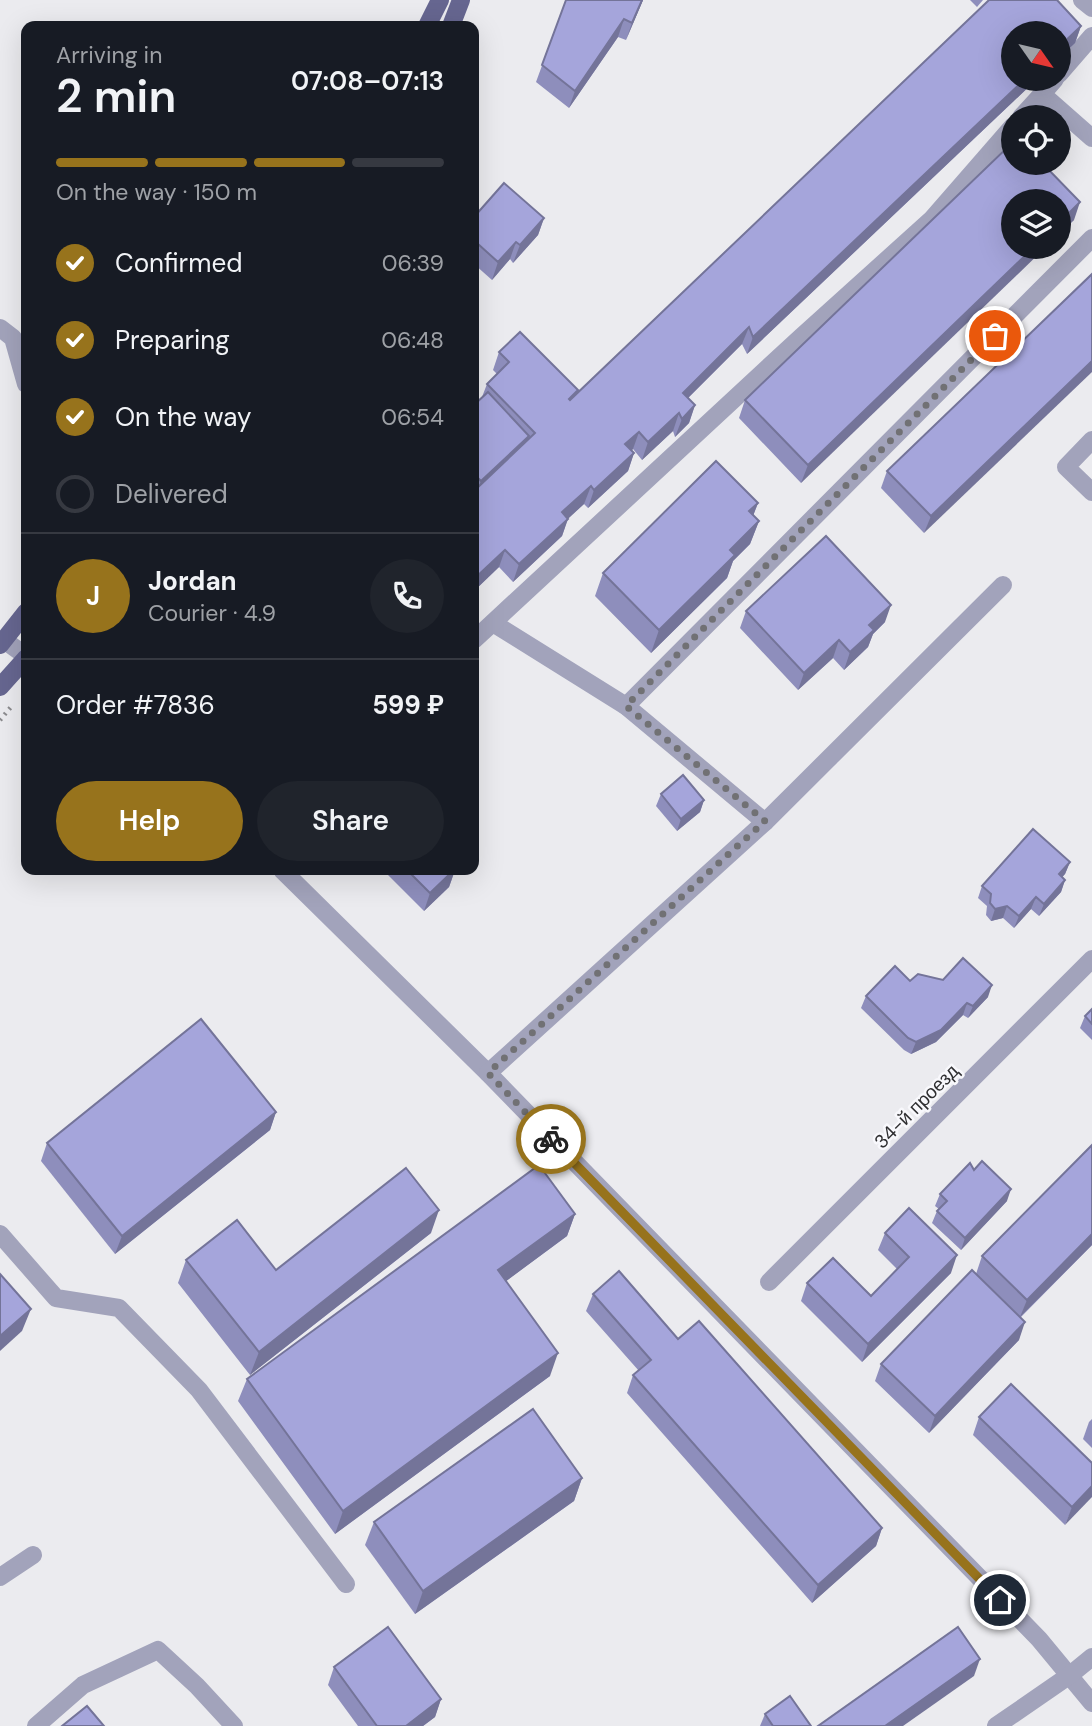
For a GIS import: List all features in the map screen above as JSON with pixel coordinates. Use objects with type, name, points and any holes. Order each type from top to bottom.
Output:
[{"type":"main road","points":[[430,21],[440,0]]},
{"type":"main road","points":[[453,21],[460,0]]},
{"type":"main road","points":[[2,643],[21,618]]},
{"type":"main road","points":[[0,687],[21,663]]},
{"type":"street","points":[[1082,0],[1092,8]]},
{"type":"street","points":[[1071,60],[1092,36]]},
{"type":"street","points":[[1032,105],[1045,91]]},
{"type":"street","points":[[1042,94],[1092,138]]},
{"type":"street","points":[[479,636],[932,219],[1001,140]]},
{"type":"street","points":[[626,706],[1092,238]]},
{"type":"street","points":[[0,328],[13,338],[21,366]]},
{"type":"street","points":[[1092,440],[1066,467],[1092,492]]},
{"type":"street","points":[[488,1073],[765,821],[1003,585]]},
{"type":"street","points":[[493,623],[626,706],[765,821]]},
{"type":"street","points":[[2,643],[21,654]]},
{"type":"street","points":[[287,875],[488,1073],[1039,1639],[1092,1703]]},
{"type":"street","name":"34-й проезд","points":[[769,1282],[1092,959]]},
{"type":"street","points":[[0,1234],[56,1298],[119,1308],[128,1317],[199,1390],[346,1584]]},
{"type":"street","points":[[0,1577],[33,1555]]},
{"type":"street","points":[[36,1726],[83,1685],[158,1650],[197,1686],[234,1726]]},
{"type":"street","points":[[996,1726],[1092,1657]]},
{"type":"building","points":[[566,0],[642,0],[632,23],[624,19],[575,91],[542,65]]},
{"type":"building","points":[[989,0],[1057,0],[1081,26],[1071,36],[1071,21],[1001,21],[1001,91],[1012,91],[753,337],[749,327],[683,393],[695,405],[682,419],[679,413],[648,442],[639,432],[625,444],[634,453],[594,490],[591,486],[562,512],[568,519],[519,564],[505,550],[479,574],[479,486],[535,433],[487,384],[509,362],[499,352],[520,332],[578,390],[569,399]]},
{"type":"building","points":[[1001,154],[1001,175],[1054,175],[1067,189],[1001,189],[1001,259],[1022,259],[808,465],[745,400]]},
{"type":"building","points":[[504,183],[544,218],[520,245],[516,242],[498,262],[479,245],[479,211]]},
{"type":"building","points":[[1071,193],[1080,202],[1071,211]]},
{"type":"building","points":[[1092,274],[1092,361],[931,516],[887,471]]},
{"type":"building","points":[[488,392],[529,436],[481,481],[479,479],[479,400]]},
{"type":"building","points":[[716,461],[758,503],[749,511],[759,521],[730,550],[735,555],[659,630],[603,573]]},
{"type":"building","points":[[826,536],[891,605],[869,625],[874,630],[850,652],[839,640],[804,673],[746,611]]},
{"type":"building","points":[[683,775],[704,800],[681,819],[661,794]]},
{"type":"building","points":[[1033,829],[1070,862],[1059,874],[1065,880],[1044,904],[1036,897],[1019,916],[1007,906],[995,909],[990,903],[991,894],[982,886]]},
{"type":"building","points":[[412,875],[449,875],[430,893]]},
{"type":"building","points":[[963,958],[992,985],[973,1006],[967,1003],[941,1030],[916,1042],[908,1038],[866,996],[895,966],[910,981],[918,974],[943,980]]},
{"type":"building","points":[[1092,1009],[1092,1024],[1085,1016]]},
{"type":"building","points":[[201,1019],[276,1112],[122,1236],[47,1143]]},
{"type":"building","points":[[1092,1145],[1092,1234],[1027,1300],[982,1256]]},
{"type":"building","points":[[982,1161],[1011,1189],[965,1238],[937,1211],[947,1201],[940,1194],[970,1163],[974,1170]]},
{"type":"building","points":[[539,1165],[575,1214],[498,1270],[558,1353],[343,1511],[247,1379]]},
{"type":"building","points":[[406,1168],[439,1210],[259,1352],[186,1260],[237,1220],[276,1270]]},
{"type":"building","points":[[909,1208],[957,1255],[868,1344],[807,1283],[833,1258],[871,1296],[909,1257],[885,1233]]},
{"type":"building","points":[[972,1270],[1025,1322],[935,1416],[881,1364]]},
{"type":"building","points":[[619,1271],[678,1339],[699,1321],[882,1528],[818,1585],[633,1375],[651,1360],[593,1294]]},
{"type":"building","points":[[0,1274],[31,1309],[0,1336]]},
{"type":"building","points":[[1011,1384],[1092,1463],[1092,1486],[1072,1507],[979,1417]]},
{"type":"building","points":[[533,1409],[582,1478],[423,1591],[374,1522]]},
{"type":"building","points":[[388,1627],[441,1699],[406,1726],[377,1726],[334,1667]]},
{"type":"building","points":[[958,1627],[980,1659],[885,1726],[818,1726]]},
{"type":"building","points":[[790,1696],[811,1726],[773,1726],[765,1714]]},
{"type":"building","points":[[87,1706],[104,1726],[62,1726]]},
{"type":"way so far","points":[[551,1139],[488,1073],[765,821],[626,706],[995,336]]},
{"type":"route","points":[[551,1139],[1000,1600]]}]
